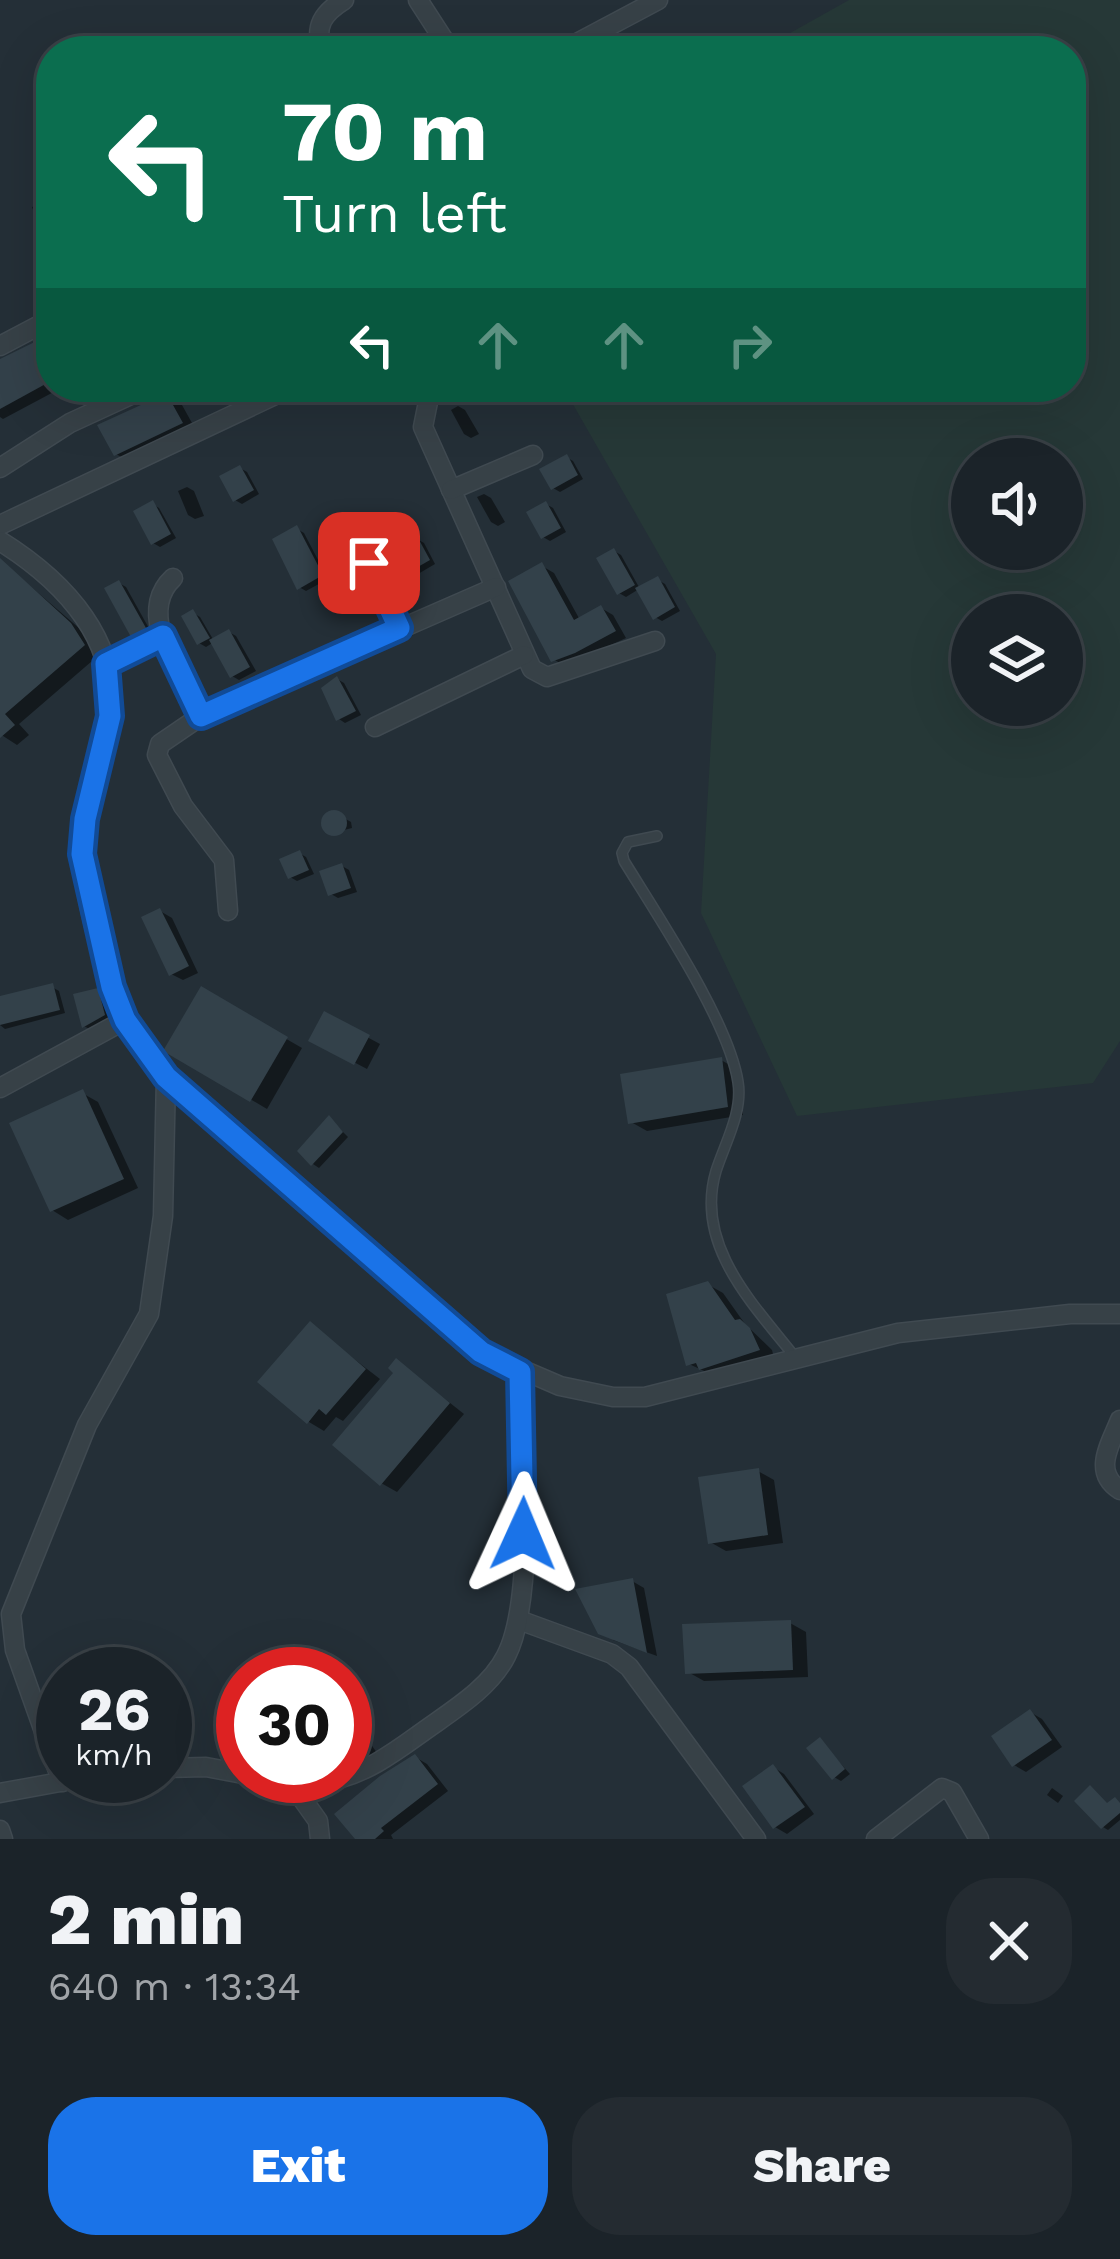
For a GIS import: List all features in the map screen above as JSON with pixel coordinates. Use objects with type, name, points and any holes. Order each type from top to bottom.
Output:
[{"type":"street","points":[[317,36],[322,20],[344,0]]},
{"type":"street","points":[[418,0],[441,36]]},
{"type":"street","points":[[590,36],[658,0]]},
{"type":"street","points":[[0,346],[36,327]]},
{"type":"street","points":[[0,468],[70,423],[116,402]]},
{"type":"street","points":[[0,525],[260,402]]},
{"type":"street","points":[[427,402],[422,423],[524,655],[537,674],[547,677],[656,640]]},
{"type":"street","points":[[451,490],[533,454]]},
{"type":"street","points":[[355,531],[399,628]]},
{"type":"street","points":[[0,541],[44,570],[70,597],[85,616],[106,664],[110,716],[85,819],[82,854],[112,987],[125,1020],[166,1077],[481,1352],[520,1372],[587,1393],[645,1397],[898,1333],[1070,1314],[1120,1314]]},
{"type":"street","points":[[173,578],[158,596],[163,636],[201,716]]},
{"type":"street","points":[[228,911],[224,860],[183,806],[158,747],[201,716],[496,587]]},
{"type":"street","points":[[106,664],[163,636]]},
{"type":"street","points":[[374,727],[524,655]]},
{"type":"street","points":[[0,1088],[125,1020]]},
{"type":"street","points":[[36,1709],[15,1650],[11,1614],[87,1425],[148,1314],[163,1216],[166,1077]]},
{"type":"street","points":[[372,1765],[464,1702],[507,1655],[519,1620],[525,1491],[520,1372]]},
{"type":"street","points":[[1120,1420],[1104,1470],[1107,1480],[1120,1490]]},
{"type":"street","points":[[519,1620],[612,1654],[629,1666],[756,1839]]},
{"type":"street","points":[[0,1792],[36,1786]]},
{"type":"street","points":[[876,1839],[942,1788],[952,1792],[979,1839]]},
{"type":"street","points":[[306,1803],[318,1821],[320,1839]]},
{"type":"street","points":[[0,1830],[3,1839]]},
{"type":"lane","points":[[657,836],[628,842],[622,853],[624,861],[666,927],[706,1004],[738,1083],[735,1118],[711,1195],[718,1242],[740,1288],[795,1357]]},
{"type":"shaded area","points":[[849,0],[1120,0],[1120,1041],[1093,1083],[797,1116],[701,913],[716,654],[572,402],[1086,402],[1086,36],[785,36]]},
{"type":"building","points":[[36,341],[36,389],[0,409],[0,359]]},
{"type":"building","points":[[147,402],[171,402],[183,423],[114,456],[97,425]]},
{"type":"building","points":[[567,454],[578,475],[551,490],[539,469]]},
{"type":"building","points":[[240,465],[254,490],[233,502],[219,476]]},
{"type":"building","points":[[153,500],[171,534],[151,545],[133,511]]},
{"type":"building","points":[[546,501],[561,528],[541,539],[526,512]]},
{"type":"building","points":[[297,525],[323,575],[297,590],[272,539]]},
{"type":"building","points":[[417,536],[430,560],[397,579],[383,555]]},
{"type":"building","points":[[614,548],[635,585],[617,595],[596,558]]},
{"type":"building","points":[[0,558],[71,623],[85,645],[5,714],[15,725],[0,738]]},
{"type":"building","points":[[542,562],[574,620],[601,605],[616,631],[551,662],[508,581]]},
{"type":"building","points":[[658,576],[675,607],[653,620],[635,588]]},
{"type":"building","points":[[119,580],[146,628],[131,637],[104,588]]},
{"type":"building","points":[[193,609],[210,638],[197,645],[181,616]]},
{"type":"building","points":[[229,629],[250,667],[230,678],[209,640]]},
{"type":"building","points":[[337,676],[356,711],[336,721],[321,688]]},
{"type":"building","points":[[334,810],[347,823],[334,836],[321,823]]},
{"type":"building","points":[[300,850],[309,870],[288,879],[279,859]]},
{"type":"building","points":[[342,863],[351,888],[328,896],[319,871]]},
{"type":"building","points":[[160,908],[189,966],[169,976],[141,917]]},
{"type":"building","points":[[53,983],[60,1010],[0,1025],[0,996]]},
{"type":"building","points":[[201,986],[288,1037],[250,1102],[163,1051]]},
{"type":"building","points":[[98,988],[105,1015],[82,1028],[73,994]]},
{"type":"building","points":[[324,1011],[370,1035],[354,1065],[308,1041]]},
{"type":"building","points":[[722,1057],[728,1107],[628,1124],[620,1074]]},
{"type":"building","points":[[83,1089],[124,1179],[50,1212],[9,1123]]},
{"type":"building","points":[[329,1115],[343,1132],[311,1166],[297,1151]]},
{"type":"building","points":[[708,1281],[735,1320],[750,1328],[760,1350],[699,1370],[696,1363],[686,1366],[666,1294]]},
{"type":"building","points":[[310,1321],[366,1369],[326,1415],[319,1409],[307,1424],[257,1382]]},
{"type":"building","points":[[396,1358],[450,1403],[380,1486],[332,1445],[393,1373],[388,1368]]},
{"type":"building","points":[[759,1468],[768,1535],[708,1544],[698,1477]]},
{"type":"building","points":[[633,1578],[647,1653],[598,1634],[575,1589]]},
{"type":"building","points":[[791,1620],[793,1670],[685,1674],[682,1624]]},
{"type":"building","points":[[1030,1709],[1052,1740],[1012,1767],[991,1736]]},
{"type":"building","points":[[820,1737],[845,1769],[832,1780],[806,1748]]},
{"type":"building","points":[[415,1754],[438,1784],[381,1828],[384,1831],[375,1839],[355,1839],[334,1814],[347,1803],[372,1803],[372,1783]]},
{"type":"building","points":[[773,1764],[805,1807],[773,1829],[742,1786]]},
{"type":"building","points":[[1090,1785],[1107,1803],[1115,1797],[1120,1803],[1120,1813],[1101,1829],[1074,1801]]},
{"type":"route","points":[[369,563],[399,628],[201,716],[163,636],[106,664],[110,716],[85,819],[84,868],[112,987],[135,1038],[166,1077],[481,1352],[520,1372],[523,1534]]}]
